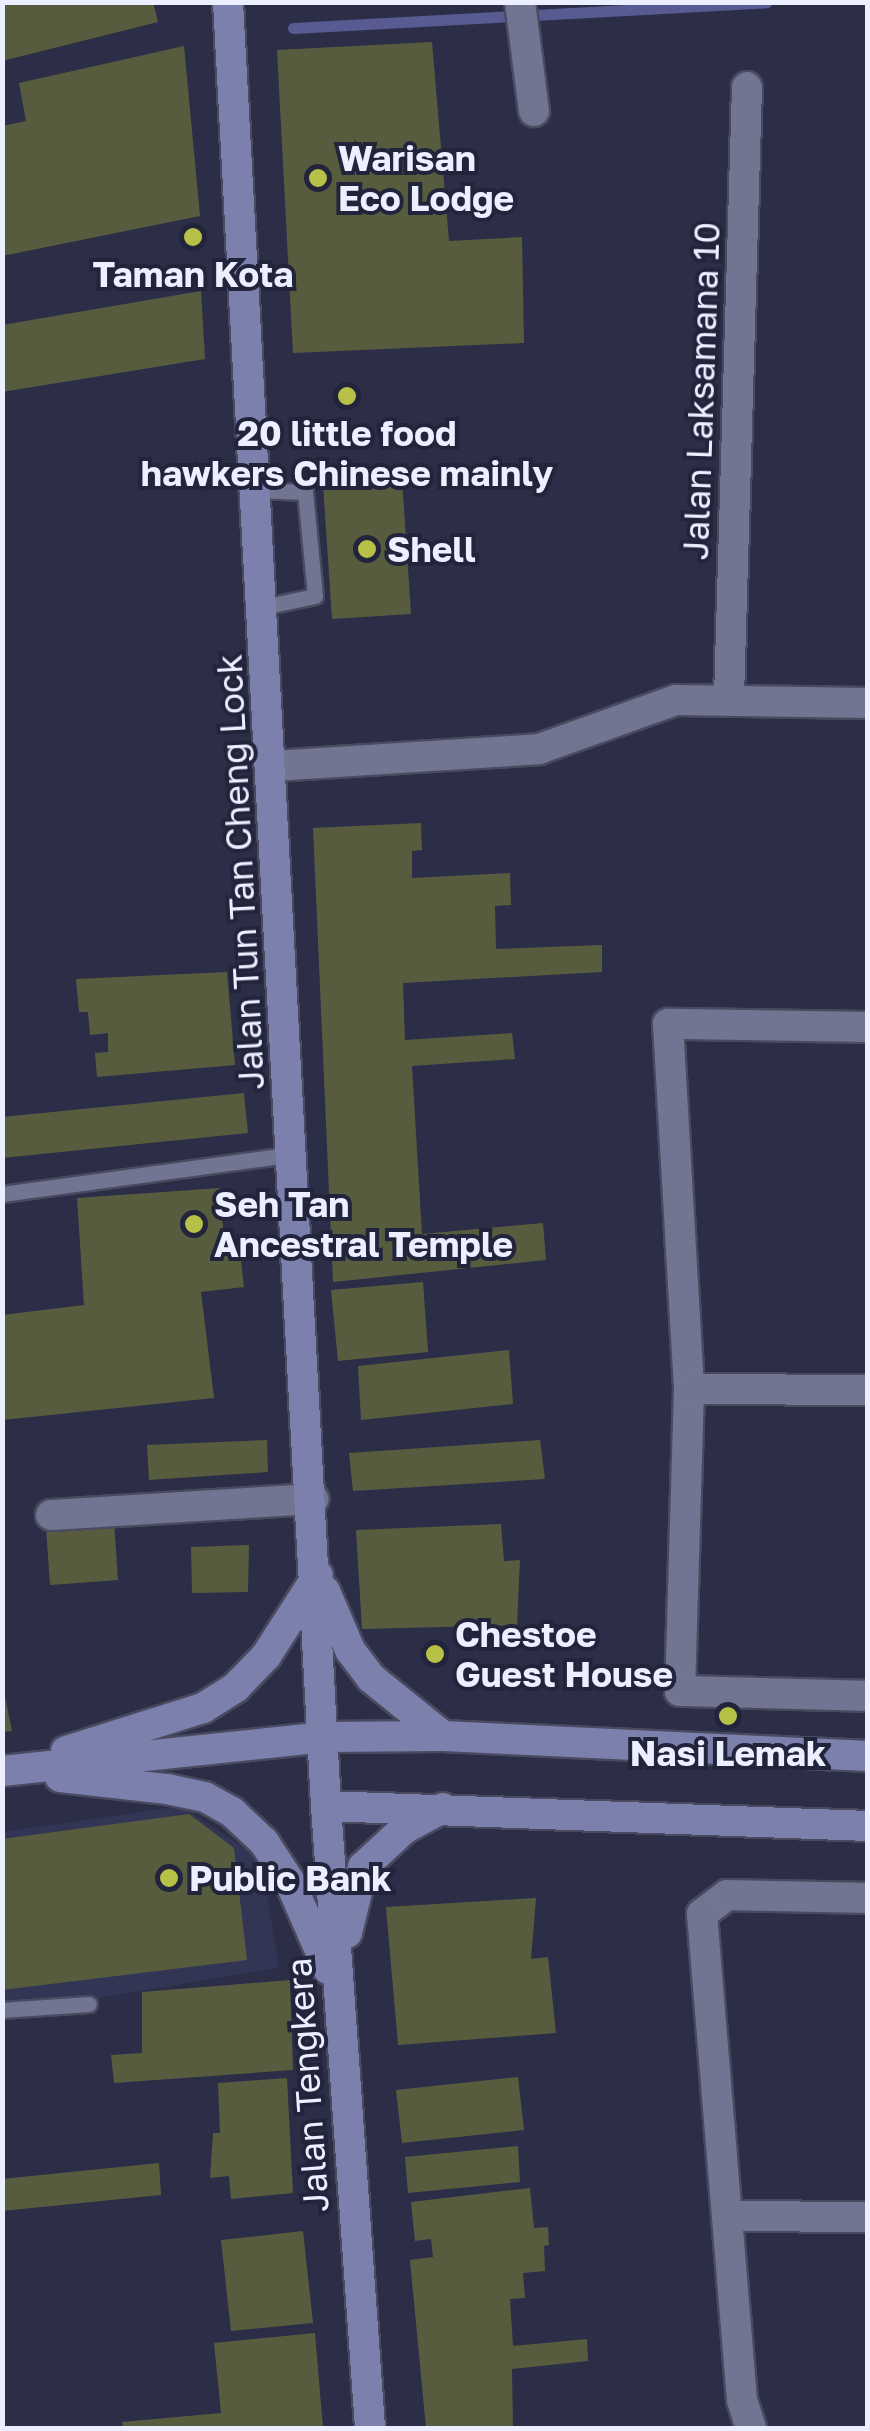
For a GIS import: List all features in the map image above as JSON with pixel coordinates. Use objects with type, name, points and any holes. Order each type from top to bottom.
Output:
[{"type":"main road","name":"Jalan Tun Tan Cheng Lock","points":[[228,2],[314,1498],[323,1737]]},
{"type":"main road","points":[[318,1575],[350,1650],[370,1678],[443,1736]]},
{"type":"main road","points":[[2,1771],[203,1708],[266,1656],[318,1575]]},
{"type":"main road","points":[[2,1771],[323,1737],[443,1736],[868,1756]]},
{"type":"main road","name":"Jalan Tengkera","points":[[323,1737],[370,2428]]},
{"type":"main road","points":[[2,1771],[168,1788],[205,1796],[232,1812],[264,1842],[290,1882],[338,1990]]},
{"type":"main road","points":[[326,1806],[445,1806],[868,1826]]},
{"type":"main road","points":[[338,1990],[354,1884],[363,1868],[404,1829],[445,1806]]},
{"type":"street","points":[[520,2],[534,112]]},
{"type":"street","name":"Jalan Laksamana 10","points":[[729,696],[747,87]]},
{"type":"street","points":[[272,766],[539,749],[638,710],[729,696],[868,703]]},
{"type":"street","points":[[868,1027],[668,1024],[689,1388],[680,1691],[868,1696]]},
{"type":"street","points":[[689,1388],[868,1390]]},
{"type":"street","points":[[51,1515],[314,1498]]},
{"type":"street","points":[[751,2428],[742,2400],[702,1914],[727,1895],[868,1898]]},
{"type":"street","points":[[727,2216],[868,2217]]},
{"type":"lane","points":[[256,490],[305,492],[315,596],[263,607]]},
{"type":"lane","points":[[2,1194],[294,1154]]},
{"type":"lane","points":[[2,2010],[89,2004]]},
{"type":"shaded area","points":[[181,1806],[261,1859],[279,1968],[3,2014],[2,1832]]},
{"type":"building","points":[[2,2],[153,2],[158,22],[2,61]]},
{"type":"building","points":[[432,42],[449,241],[522,237],[524,343],[293,353],[277,50]]},
{"type":"building","points":[[184,46],[200,216],[2,256],[2,126],[26,121],[19,83]]},
{"type":"building","points":[[201,291],[205,359],[2,392],[2,325]]},
{"type":"building","name":"Shell","points":[[402,479],[411,614],[332,619],[323,484]]},
{"type":"building","points":[[421,823],[422,850],[412,851],[412,878],[510,873],[511,905],[495,906],[496,949],[602,945],[602,972],[403,983],[405,1040],[512,1033],[515,1059],[412,1066],[422,1234],[543,1223],[546,1260],[333,1282],[313,828]]},
{"type":"building","points":[[227,972],[235,1065],[97,1077],[95,1053],[108,1052],[108,1033],[90,1035],[88,1012],[79,1012],[76,979]]},
{"type":"building","points":[[244,1093],[248,1133],[2,1158],[2,1117]]},
{"type":"building","points":[[220,1188],[225,1253],[240,1251],[244,1287],[201,1292],[214,1398],[2,1420],[2,1315],[84,1305],[77,1198]]},
{"type":"building","points":[[423,1282],[428,1352],[338,1361],[331,1290]]},
{"type":"building","points":[[509,1350],[513,1404],[361,1420],[358,1366]]},
{"type":"building","points":[[267,1440],[268,1472],[149,1480],[147,1445]]},
{"type":"building","points":[[540,1440],[545,1479],[353,1491],[349,1453]]},
{"type":"building","points":[[114,1522],[118,1580],[50,1585],[46,1527]]},
{"type":"building","points":[[501,1524],[504,1561],[520,1560],[517,1625],[362,1629],[356,1530]]},
{"type":"building","points":[[249,1545],[248,1592],[192,1593],[191,1547]]},
{"type":"building","points":[[2,1682],[12,1731],[2,1732]]},
{"type":"building","points":[[189,1814],[234,1848],[247,1960],[2,1990],[2,1839]]},
{"type":"building","points":[[536,1898],[531,1959],[548,1957],[556,2033],[398,2045],[386,1907]]},
{"type":"building","points":[[290,1980],[293,2070],[114,2083],[111,2055],[142,2053],[142,1992]]},
{"type":"building","points":[[518,2077],[524,2130],[402,2143],[396,2090]]},
{"type":"building","points":[[287,2078],[293,2193],[231,2199],[229,2176],[210,2178],[213,2133],[220,2133],[218,2083]]},
{"type":"building","points":[[518,2146],[520,2182],[408,2193],[405,2157]]},
{"type":"building","points":[[159,2163],[161,2195],[2,2211],[2,2179]]},
{"type":"building","points":[[530,2188],[534,2228],[548,2227],[549,2245],[544,2246],[545,2271],[523,2273],[525,2298],[510,2299],[513,2346],[587,2339],[588,2361],[512,2369],[513,2428],[426,2428],[410,2260],[433,2257],[431,2239],[415,2241],[411,2202]]},
{"type":"building","points":[[303,2231],[313,2323],[231,2331],[221,2240]]},
{"type":"building","points":[[315,2333],[323,2428],[123,2428],[122,2422],[221,2413],[214,2343]]},
{"type":"waterway","points":[[293,28],[766,2]]},
{"type":"place","name":"Warisan Eco Lodge","points":[[318,178]]},
{"type":"place","name":"Taman Kota","points":[[193,237]]},
{"type":"place","name":"20 little food hawkers Chinese mainly","points":[[347,396]]},
{"type":"place","name":"Shell","points":[[367,549]]},
{"type":"place","name":"Seh Tan Ancestral Temple","points":[[194,1224]]},
{"type":"place","name":"Chestoe Guest House","points":[[435,1654]]},
{"type":"place","name":"Nasi Lemak","points":[[728,1716]]},
{"type":"place","name":"Public Bank","points":[[169,1878]]}]
